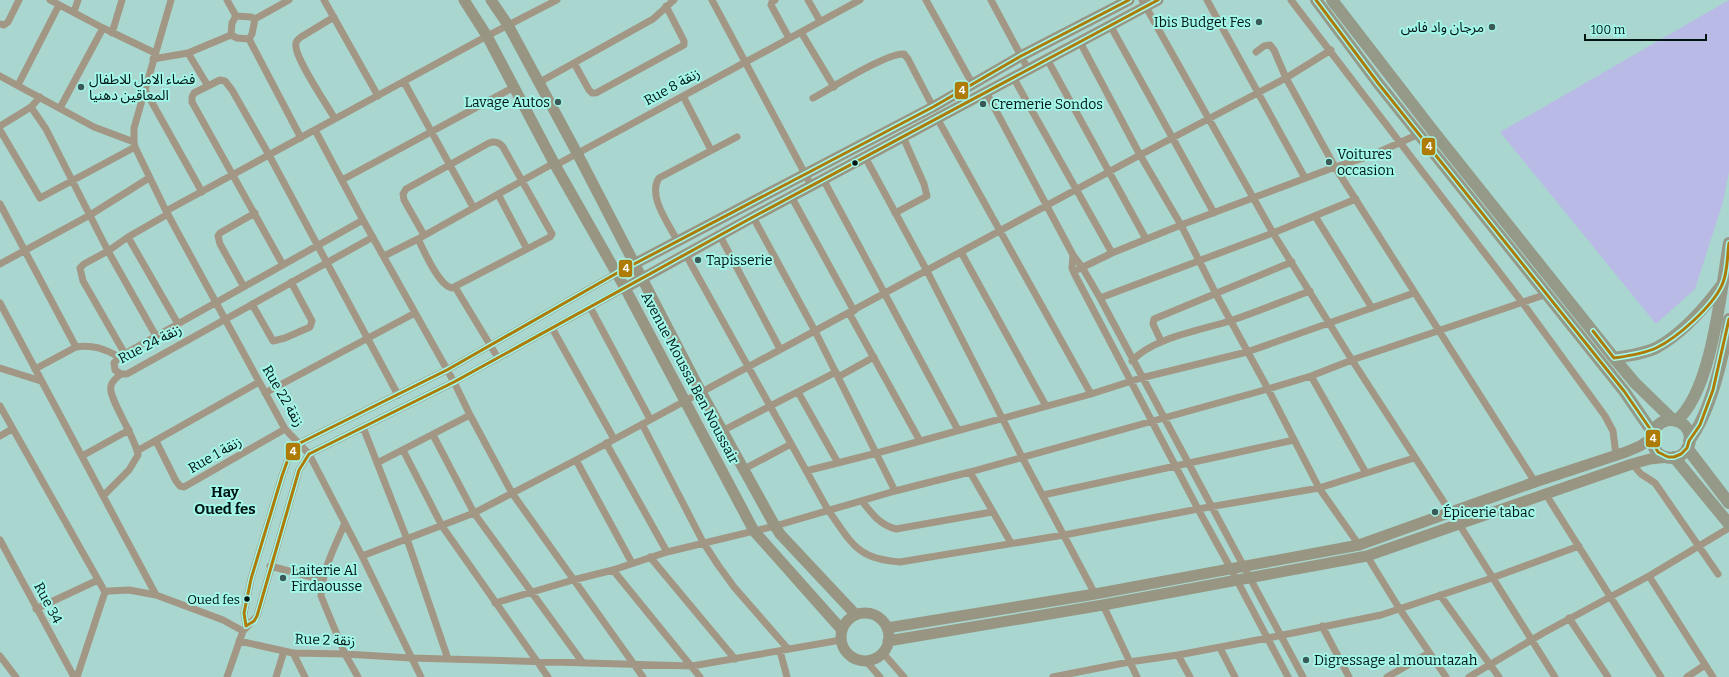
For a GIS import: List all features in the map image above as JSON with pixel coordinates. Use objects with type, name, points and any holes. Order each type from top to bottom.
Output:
[{"type":"main road","points":[[1316,0],[1378,83],[1624,391],[1653,435],[1655,448],[1662,456],[1671,457],[1681,454],[1700,425],[1713,390],[1729,324]]},
{"type":"main road","points":[[1332,0],[1433,131],[1614,358],[1635,383],[1675,421],[1686,429],[1688,445],[1729,503]]},
{"type":"main road","points":[[1653,435],[1659,425],[1668,421],[1675,421],[1687,411],[1692,404],[1704,372],[1715,326],[1729,243]]},
{"type":"main road","points":[[1614,358],[1645,352],[1655,348],[1667,340],[1696,316],[1722,285]]},
{"type":"main road","points":[[1671,457],[1729,524]]},
{"type":"street","points":[[0,24],[4,25],[8,22],[19,0]]},
{"type":"street","points":[[50,0],[154,56],[188,53],[231,35],[237,38],[249,39]]},
{"type":"street","points":[[74,12],[78,0]]},
{"type":"street","points":[[112,33],[122,0]]},
{"type":"street","points":[[134,144],[134,128],[171,0]]},
{"type":"street","points":[[227,0],[236,16]]},
{"type":"street","points":[[249,39],[252,34],[255,19],[288,0]]},
{"type":"street","points":[[324,0],[378,96]]},
{"type":"street","name":"Avenue Moussa Ben Noussair","points":[[464,0],[487,36],[555,164],[617,273],[754,531],[842,635]]},
{"type":"street","name":"Avenue Moussa Ben Noussair","points":[[491,0],[508,25],[577,153],[701,392],[775,526],[780,534],[856,615]]},
{"type":"street","points":[[122,355],[83,281],[80,270],[84,264],[108,251],[128,237],[202,192],[487,36],[557,0]]},
{"type":"street","points":[[538,83],[653,19],[674,0]]},
{"type":"street","points":[[712,0],[811,186]]},
{"type":"street","points":[[775,0],[771,5],[789,38]]},
{"type":"street","points":[[808,0],[820,21]]},
{"type":"street","name":"Rue 8 زنقة","points":[[384,256],[421,237],[522,180],[577,153],[859,0]]},
{"type":"street","points":[[926,0],[973,85],[983,94],[1047,206],[1073,255],[1082,267],[1100,298],[1132,361],[1189,463],[1303,677]]},
{"type":"street","points":[[991,0],[1028,69]]},
{"type":"street","points":[[226,677],[244,628],[245,608],[253,572],[282,476],[288,459],[298,444],[447,370],[617,273],[928,109],[973,85],[1021,56],[1129,0]]},
{"type":"street","points":[[244,628],[254,621],[257,616],[270,566],[299,470],[308,454],[454,382],[822,179],[934,121],[1080,42],[1144,3],[1158,0]]},
{"type":"street","points":[[1207,0],[1305,178]]},
{"type":"street","points":[[1291,0],[1331,50],[1522,302],[1610,423],[1616,455]]},
{"type":"street","points":[[1144,3],[1273,233],[1414,458],[1451,513]]},
{"type":"street","points":[[18,85],[58,5]]},
{"type":"street","points":[[574,63],[589,90],[592,93],[596,93],[684,45],[684,41],[666,6]]},
{"type":"street","points":[[236,16],[251,17],[255,19]]},
{"type":"street","points":[[231,35],[232,22],[236,16]]},
{"type":"street","points":[[334,17],[301,37],[296,41],[295,46],[335,119]]},
{"type":"street","points":[[1110,25],[1214,213]]},
{"type":"street","points":[[60,108],[103,28]]},
{"type":"street","points":[[801,32],[834,87]]},
{"type":"street","points":[[249,39],[301,138]]},
{"type":"street","points":[[1080,42],[1140,155],[1181,225],[1198,260],[1268,389],[1319,488],[1358,545]]},
{"type":"street","points":[[1256,52],[1264,46],[1270,46],[1274,50],[1286,78],[1335,166],[1535,482]]},
{"type":"street","points":[[362,556],[474,513],[576,460],[1140,155],[1286,78],[1331,50]]},
{"type":"street","points":[[188,53],[208,86]]},
{"type":"street","points":[[813,98],[891,56],[904,54],[908,59],[934,121],[1000,231],[1091,394]]},
{"type":"street","points":[[1047,59],[1108,173],[1146,239]]},
{"type":"street","points":[[1,77],[94,127],[134,144]]},
{"type":"street","points":[[1013,78],[1112,253]]},
{"type":"street","points":[[283,265],[192,102],[194,93],[220,80],[225,81],[270,155],[326,263],[398,395]]},
{"type":"street","points":[[404,82],[473,207]]},
{"type":"street","points":[[342,180],[514,87]]},
{"type":"street","points":[[145,90],[202,192]]},
{"type":"street","points":[[683,96],[711,150]]},
{"type":"street","points":[[0,126],[31,107],[40,97]]},
{"type":"street","points":[[31,107],[46,129],[108,251],[156,336]]},
{"type":"street","points":[[0,130],[39,197],[42,198],[134,144]]},
{"type":"street","points":[[315,130],[372,237],[454,382],[512,493],[643,677]]},
{"type":"street","points":[[1074,273],[1082,267],[1146,239],[1335,166],[1370,156],[1419,134]]},
{"type":"street","points":[[678,242],[656,201],[654,188],[656,182],[659,178],[737,137]]},
{"type":"street","points":[[895,213],[927,196],[924,184],[903,137]]},
{"type":"street","points":[[494,141],[503,147],[522,180],[552,234],[550,237],[453,288],[446,287],[440,279],[404,200],[403,194],[406,189],[412,184],[494,141]]},
{"type":"street","name":"Rue 22 زنقة","points":[[134,144],[167,213],[217,302],[285,429],[308,454],[362,556],[421,677]]},
{"type":"street","points":[[865,157],[927,270],[1022,457],[1095,594]]},
{"type":"street","points":[[0,264],[90,214],[150,178]]},
{"type":"street","points":[[822,179],[958,430]]},
{"type":"street","points":[[498,194],[527,249]]},
{"type":"street","points":[[791,196],[874,357],[920,441]]},
{"type":"street","points":[[1100,298],[1356,200]]},
{"type":"street","points":[[0,204],[76,347]]},
{"type":"street","points":[[244,287],[220,244],[218,236],[220,233],[255,213]]},
{"type":"street","points":[[1315,216],[1372,308]]},
{"type":"street","points":[[753,217],[815,331],[895,491]]},
{"type":"street","name":"Rue 24 زنقة","points":[[363,220],[122,355],[114,363],[115,370],[121,374],[127,374],[372,237]]},
{"type":"street","points":[[720,236],[780,349]]},
{"type":"street","points":[[128,237],[178,324]]},
{"type":"street","points":[[961,252],[1046,406]]},
{"type":"street","points":[[686,255],[828,510],[855,547],[865,555],[878,560],[900,562],[1064,535],[1198,509],[1319,488],[1414,458]]},
{"type":"street","points":[[1073,255],[1072,268],[1074,273],[1288,677]]},
{"type":"street","points":[[1161,341],[1153,324],[1154,319],[1292,262]]},
{"type":"street","points":[[252,304],[272,341],[285,338],[310,327],[312,321],[291,282]]},
{"type":"street","points":[[453,288],[498,358]]},
{"type":"street","points":[[1132,361],[1137,355],[1161,341],[1231,321],[1310,292]]},
{"type":"street","points":[[806,471],[1091,394],[1142,378],[1247,352],[1330,324],[1414,293]]},
{"type":"street","points":[[495,604],[703,542],[775,526],[895,491],[970,472],[1268,389],[1311,376],[1352,360],[1546,294]]},
{"type":"street","points":[[0,303],[156,596]]},
{"type":"street","points":[[590,307],[650,419]]},
{"type":"street","points":[[265,393],[415,313]]},
{"type":"street","points":[[552,328],[614,439]]},
{"type":"street","points":[[35,369],[76,347],[83,346],[100,348],[122,355]]},
{"type":"street","points":[[722,431],[798,392],[874,357]]},
{"type":"street","points":[[0,368],[41,381]]},
{"type":"street","points":[[103,496],[134,464],[138,455],[129,430],[110,392],[112,383],[121,374]]},
{"type":"street","points":[[1311,376],[1366,473]]},
{"type":"street","points":[[137,451],[259,382]]},
{"type":"street","points":[[798,392],[838,463]]},
{"type":"street","points":[[0,406],[105,592],[77,677]]},
{"type":"street","points":[[377,463],[470,415]]},
{"type":"street","points":[[642,424],[703,542],[734,587],[788,649]]},
{"type":"street","points":[[363,427],[407,539],[448,659]]},
{"type":"street","points":[[0,436],[12,429]]},
{"type":"street","name":"Rue 1 زنقة","points":[[156,441],[176,481],[180,486],[184,487],[285,429]]},
{"type":"street","points":[[82,456],[129,430]]},
{"type":"street","points":[[433,434],[474,513],[583,663]]},
{"type":"street","points":[[886,628],[1095,594],[1231,568],[1334,551],[1358,545],[1616,455],[1640,446],[1653,435]]},
{"type":"street","points":[[1042,495],[1294,440]]},
{"type":"street","points":[[606,443],[668,552]]},
{"type":"street","points":[[744,469],[791,444]]},
{"type":"street","points":[[403,450],[442,526],[495,604],[548,677]]},
{"type":"street","points":[[888,641],[1103,605],[1367,556],[1632,464],[1650,459],[1671,457]]},
{"type":"street","points":[[576,460],[632,563]]},
{"type":"street","points":[[1632,464],[1640,474],[1655,483],[1718,574]]},
{"type":"street","points":[[970,472],[1011,543]]},
{"type":"street","points":[[1545,493],[1661,677]]},
{"type":"street","points":[[862,501],[878,520],[888,527],[896,529],[992,512]]},
{"type":"street","points":[[345,523],[323,580],[321,596],[346,654],[358,677]]},
{"type":"street","points":[[1459,524],[1555,677]]},
{"type":"street","points":[[1469,677],[1569,618],[1649,576],[1729,528]]},
{"type":"street","name":"Rue 34","points":[[0,540],[74,677]]},
{"type":"street","points":[[1053,677],[1129,662],[1220,648],[1322,626],[1364,619],[1492,578],[1579,546]]},
{"type":"street","points":[[1367,556],[1398,608],[1446,677]]},
{"type":"street","points":[[650,557],[735,659]]},
{"type":"street","points":[[270,566],[323,580]]},
{"type":"street","points":[[613,570],[700,677]]},
{"type":"street","points":[[1649,576],[1713,677]]},
{"type":"street","points":[[36,609],[98,580]]},
{"type":"street","points":[[105,592],[129,590],[156,596],[244,628]]},
{"type":"street","points":[[1440,595],[1499,677]]},
{"type":"street","points":[[1103,605],[1137,677]]},
{"type":"street","points":[[868,613],[874,615],[883,622],[886,628],[888,641],[883,653],[866,661],[856,659],[848,654],[842,635],[848,621],[856,615],[868,613]]},
{"type":"street","points":[[1569,618],[1608,677]]},
{"type":"street","points":[[1322,626],[1349,677]]},
{"type":"street","name":"Rue 2 زنقة","points":[[239,641],[293,653],[692,666],[780,651],[842,635]]},
{"type":"street","points":[[1220,648],[1235,677]]},
{"type":"street","points":[[276,677],[284,651]]},
{"type":"street","points":[[780,651],[787,677]]},
{"type":"street","points":[[293,653],[304,677]]},
{"type":"street","points":[[883,653],[904,677]]},
{"type":"street","points":[[1387,677],[1429,653]]},
{"type":"street","points":[[1178,655],[1190,677]]},
{"type":"street","points":[[0,656],[16,677]]},
{"type":"street","points":[[866,661],[880,677]]},
{"type":"street","points":[[1687,677],[1705,665]]},
{"type":"shaded area","points":[[1729,0],[1729,172],[1723,202],[1695,289],[1656,324],[1500,132]]},
{"type":"transit line","name":"4","points":[[1129,0],[1021,56],[933,107],[617,273],[447,370],[298,444],[288,459],[282,476],[251,579],[244,613],[246,626],[254,621],[257,616],[299,470],[309,454],[454,382],[753,217],[1158,0]]},
{"type":"transit line","name":"4","points":[[1316,0],[1378,83],[1624,391],[1653,433],[1653,443],[1658,452],[1668,457],[1674,457],[1681,454],[1687,448],[1689,441],[1700,425],[1713,390],[1729,319]]},
{"type":"transit line","name":"4","points":[[1593,331],[1614,358],[1646,352],[1674,337],[1693,321],[1717,294],[1724,280],[1729,243]]},
{"type":"place","name":"Ibis Budget Fes","points":[[1259,22]]},
{"type":"place","name":"مرجان واد فاس","points":[[1492,27]]},
{"type":"place","name":"فضاء الامل للاطفال المعاقين دهنيا","points":[[81,87]]},
{"type":"place","name":"Lavage Autos","points":[[558,102]]},
{"type":"place","name":"Cremerie Sondos","points":[[983,104]]},
{"type":"place","name":"Voitures occasion","points":[[1329,162]]},
{"type":"place","name":"Tapisserie","points":[[698,260]]},
{"type":"place","name":"Épicerie tabac","points":[[1435,512]]},
{"type":"place","name":"Laiterie Al Firdaousse","points":[[283,578]]},
{"type":"place","name":"Oued fes","points":[[247,599]]},
{"type":"place","name":"Digressage al mountazah","points":[[1306,660]]},
{"type":"district","name":"Hay Oued fes","points":[[225,500]]}]
